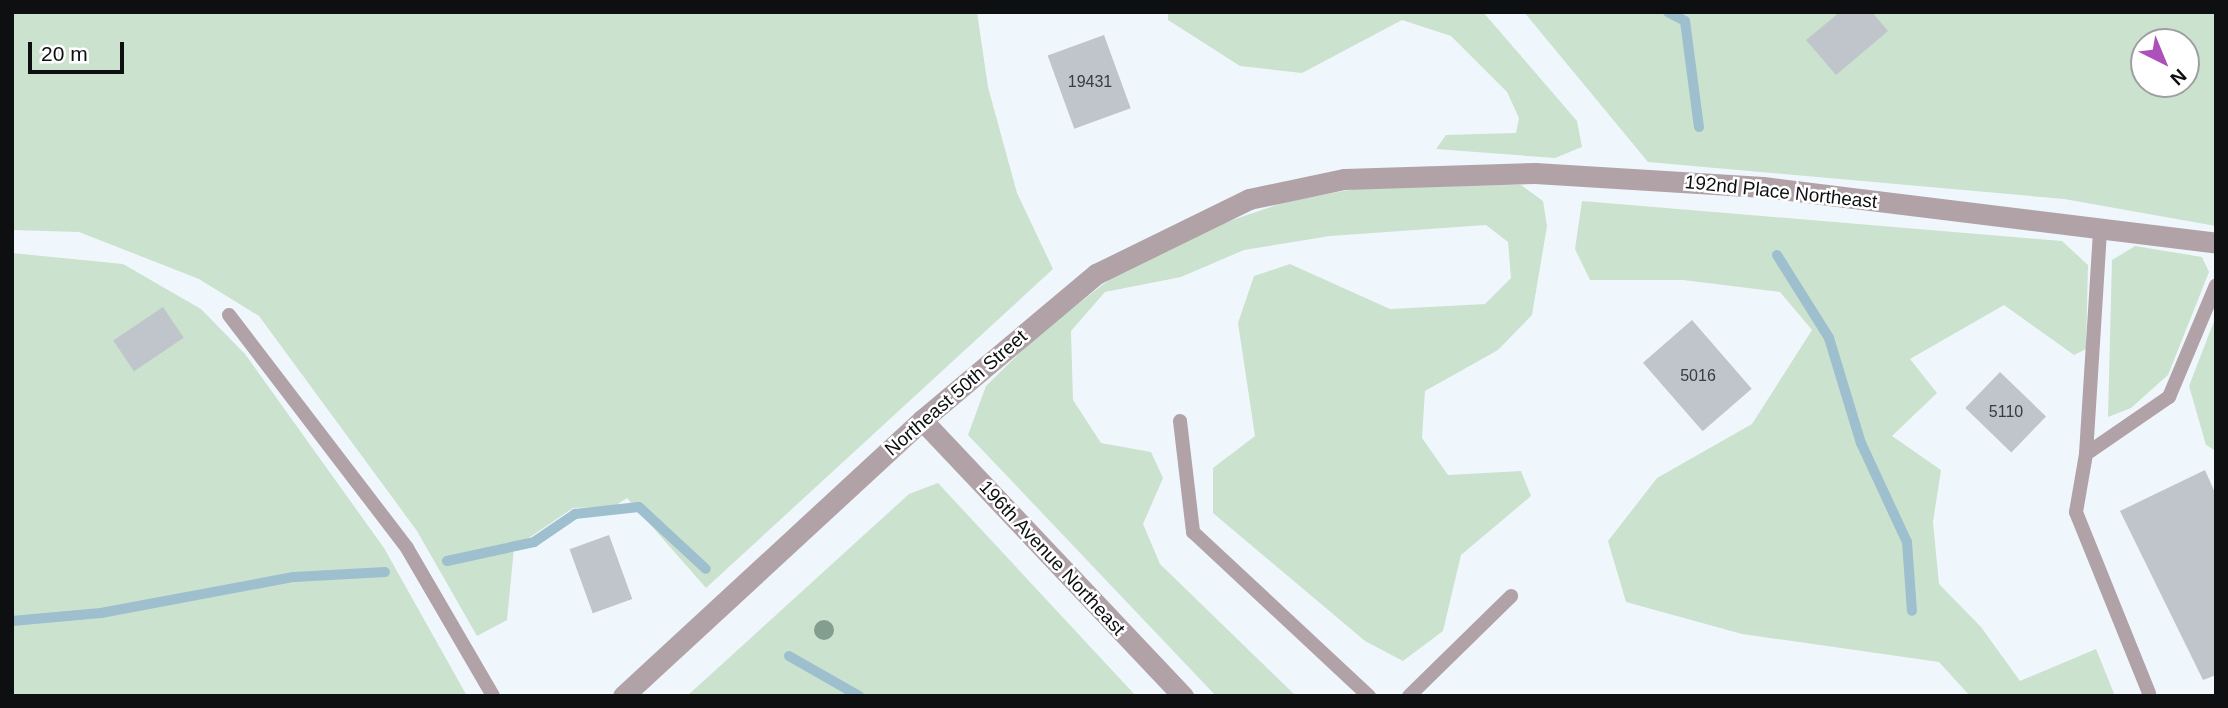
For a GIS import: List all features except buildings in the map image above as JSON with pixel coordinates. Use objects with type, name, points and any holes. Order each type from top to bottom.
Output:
[{"type":"street","name":"192nd Place Northeast","points":[[1344,179],[1535,173],[1750,186],[2216,243]]},
{"type":"street","name":"Northeast 50th Street","points":[[623,696],[922,420],[1096,274],[1249,199],[1344,179]]},
{"type":"street","name":"196th Avenue Northeast","points":[[922,420],[1183,696]]},
{"type":"lane","points":[[2100,230],[2086,454],[2076,512],[2149,694]]},
{"type":"lane","points":[[2086,454],[2169,397],[2216,285]]},
{"type":"lane","points":[[229,315],[407,548],[493,696]]},
{"type":"lane","points":[[1180,421],[1182,484],[1193,532],[1369,696]]},
{"type":"lane","points":[[1409,696],[1511,596]]},
{"type":"green space","points":[[12,12],[977,12],[988,87],[1017,193],[1053,269],[706,588],[627,498],[615,506],[573,508],[514,548],[507,620],[477,636],[417,531],[259,316],[199,279],[79,232],[12,230]]},
{"type":"green space","points":[[1168,12],[1483,12],[1577,121],[1582,147],[1555,158],[1436,149],[1446,135],[1516,133],[1519,118],[1507,92],[1451,36],[1402,20],[1302,73],[1240,66],[1168,20]]},
{"type":"green space","points":[[1524,12],[2216,12],[2216,226],[2064,199],[1648,162]]},
{"type":"green space","points":[[1521,185],[1543,201],[1547,226],[1532,315],[1498,350],[1425,391],[1422,438],[1448,475],[1521,471],[1531,496],[1461,555],[1443,631],[1403,661],[1365,641],[1213,513],[1213,468],[1255,436],[1238,323],[1254,276],[1290,264],[1390,309],[1485,304],[1511,278],[1508,242],[1486,225],[1330,236],[1244,250],[1181,277],[1105,292],[1071,331],[1073,400],[1101,443],[1151,452],[1163,478],[1143,524],[1160,564],[1296,696],[1216,696],[968,435],[986,386],[1038,335],[1110,279],[1186,236],[1285,202],[1370,186]]},
{"type":"green space","points":[[1582,201],[2062,241],[2088,265],[2086,349],[2074,355],[2004,305],[1910,359],[1937,393],[1892,436],[1941,470],[1933,522],[1939,584],[1981,627],[2020,681],[2096,649],[2115,696],[1970,696],[1939,662],[1742,634],[1626,602],[1608,541],[1657,478],[1752,424],[1812,330],[1780,292],[1683,280],[1590,280],[1575,249]]},
{"type":"green space","points":[[2135,246],[2202,257],[2209,272],[2168,375],[2131,408],[2108,417],[2112,260]]},
{"type":"green space","points":[[12,253],[123,264],[201,309],[245,354],[384,548],[467,696],[12,696]]},
{"type":"green space","points":[[2216,316],[2216,451],[2206,445],[2189,386]]},
{"type":"green space","points":[[938,483],[1136,696],[687,696],[909,494]]},
{"type":"waterway","points":[[1668,12],[1685,21],[1699,127]]},
{"type":"waterway","points":[[1777,255],[1829,338],[1861,443],[1907,542],[1912,611]]},
{"type":"waterway","points":[[447,561],[534,542],[575,514],[639,507],[706,569]]},
{"type":"waterway","points":[[12,621],[101,613],[294,577],[385,572]]},
{"type":"waterway","points":[[789,656],[859,696]]}]
